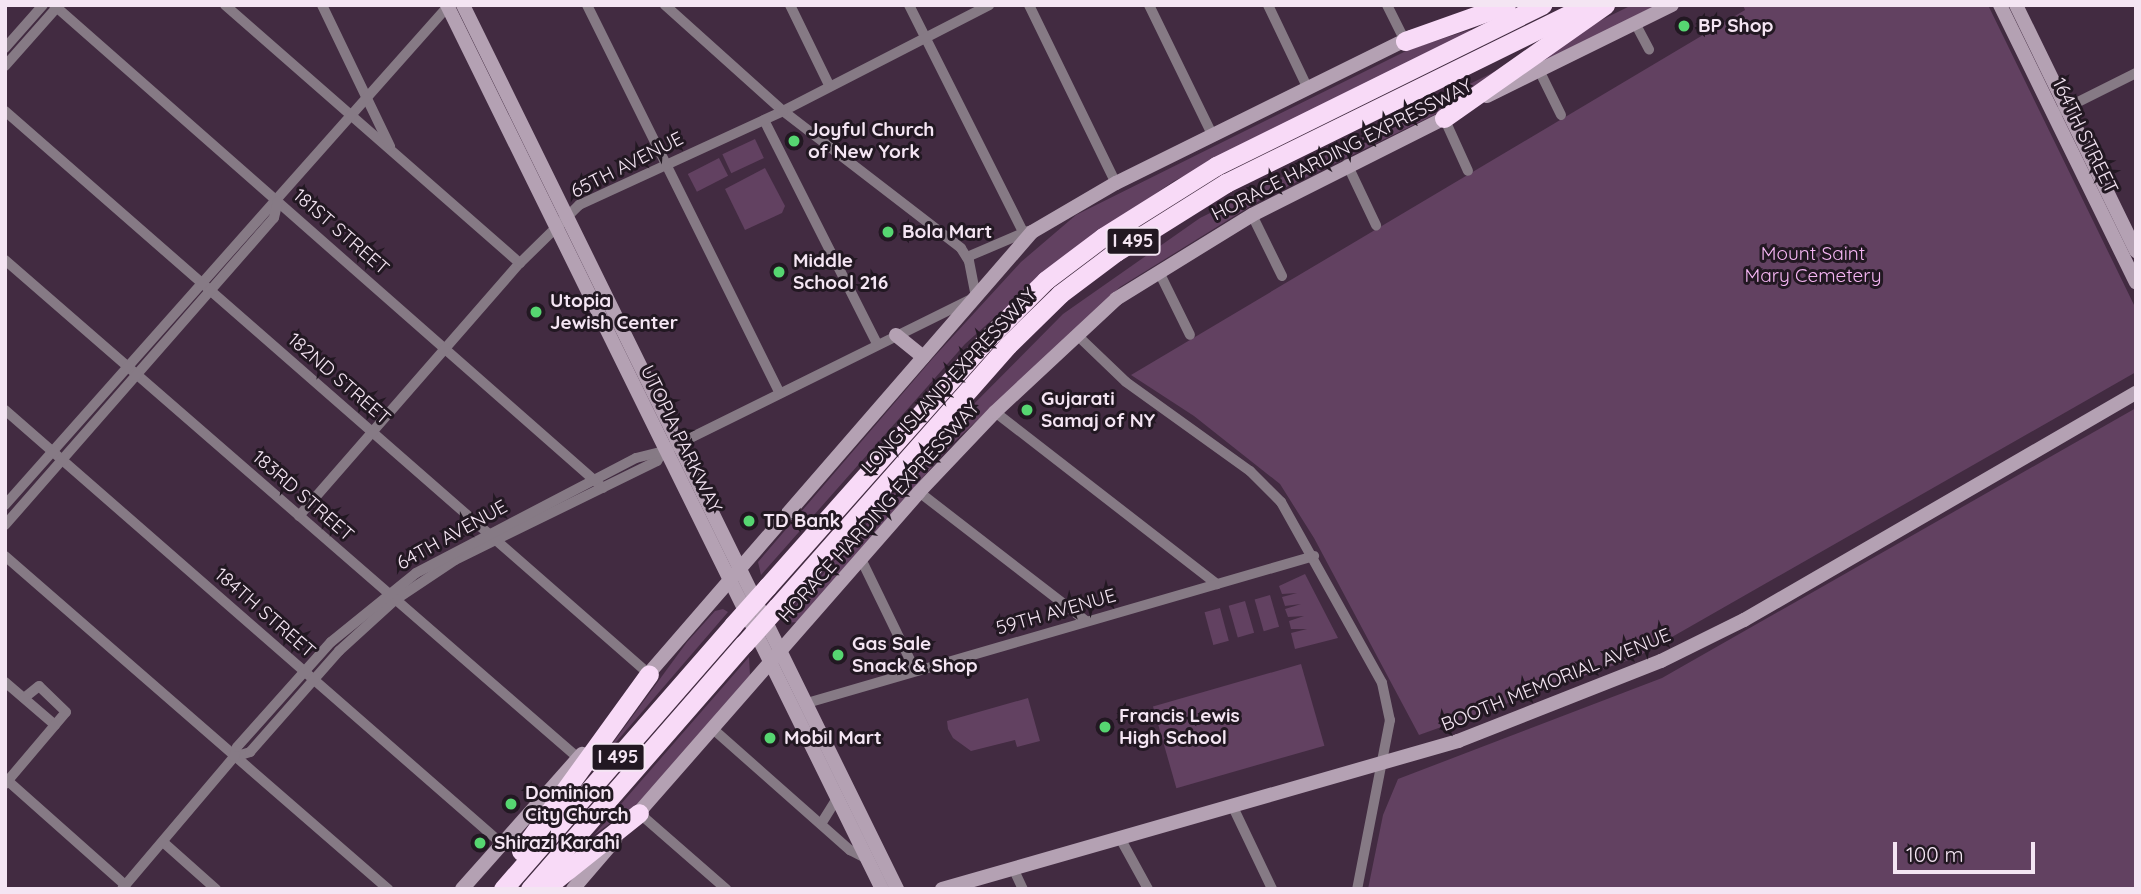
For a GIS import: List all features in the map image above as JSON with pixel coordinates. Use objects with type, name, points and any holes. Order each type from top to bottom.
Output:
[{"type":"highway","points":[[1405,41],[1506,5]]},
{"type":"highway","name":"LONG ISLAND EXPRESSWAY","points":[[503,889],[990,336],[1046,280],[1103,237],[1216,166],[1542,5]]},
{"type":"highway","name":"LONG ISLAND EXPRESSWAY","points":[[530,889],[1008,345],[1060,295],[1116,252],[1226,183],[1588,5]]},
{"type":"highway","points":[[1444,118],[1605,5]]},
{"type":"highway","points":[[492,889],[649,674]]},
{"type":"highway","points":[[544,889],[639,813]]},
{"type":"main road","points":[[462,889],[976,297],[1027,231],[1116,183],[1478,5]]},
{"type":"main road","name":"HORACE HARDING EXPRESSWAY","points":[[573,889],[919,492],[995,412],[1116,299],[1252,215],[1347,164],[1672,5]]},
{"type":"main road","name":"164TH STREET","points":[[2000,5],[2136,251]]},
{"type":"main road","name":"164TH STREET","points":[[2016,5],[2059,111],[2136,283]]},
{"type":"main road","name":"UTOPIA PARKWAY","points":[[452,6],[561,223],[678,444],[897,889]]},
{"type":"main road","name":"UTOPIA PARKWAY","points":[[561,223],[664,451],[882,889]]},
{"type":"main road","points":[[896,335],[923,357]]},
{"type":"main road","name":"BOOTH MEMORIAL AVENUE","points":[[942,889],[1458,741],[1661,661],[1744,620],[2136,393]]},
{"type":"street","points":[[5,66],[12,46],[43,5]]},
{"type":"street","points":[[225,5],[520,263]]},
{"type":"street","points":[[322,5],[391,149]]},
{"type":"street","points":[[587,5],[780,393]]},
{"type":"street","points":[[665,5],[783,111],[967,257],[976,297]]},
{"type":"street","points":[[790,5],[829,85]]},
{"type":"street","points":[[909,5],[1027,231],[967,257]]},
{"type":"street","name":"65TH AVENUE","points":[[299,516],[520,263],[579,205],[783,111],[989,5]]},
{"type":"street","points":[[1029,5],[1116,183]]},
{"type":"street","points":[[1149,5],[1213,136]]},
{"type":"street","points":[[1268,5],[1308,89]]},
{"type":"street","points":[[1387,5],[1405,41]]},
{"type":"street","points":[[12,46],[57,6]]},
{"type":"street","name":"181ST STREET","points":[[57,6],[599,484]]},
{"type":"street","points":[[5,505],[265,208],[278,201],[452,6]]},
{"type":"street","points":[[1635,23],[1649,49]]},
{"type":"street","points":[[1539,70],[1561,115]]},
{"type":"street","points":[[2059,111],[2136,74]]},
{"type":"street","name":"182ND STREET","points":[[5,111],[649,674]]},
{"type":"street","points":[[1444,118],[1468,171]]},
{"type":"street","points":[[764,120],[877,344]]},
{"type":"street","points":[[1347,164],[1376,225]]},
{"type":"street","points":[[5,524],[274,218],[278,201]]},
{"type":"street","points":[[1252,215],[1282,276]]},
{"type":"street","name":"183RD STREET","points":[[5,260],[578,758]]},
{"type":"street","points":[[1159,272],[1190,335]]},
{"type":"street","name":"64TH AVENUE","points":[[124,887],[234,757],[250,752],[310,675],[391,597],[491,536],[599,484],[657,461],[664,451],[976,297]]},
{"type":"street","points":[[1078,336],[1126,382],[1250,471],[1281,502],[1314,556],[1381,683],[1390,720],[1357,889]]},
{"type":"street","name":"184TH STREET","points":[[5,410],[501,844]]},
{"type":"street","points":[[995,412],[1217,584]]},
{"type":"street","points":[[919,492],[1086,621]]},
{"type":"street","points":[[5,556],[388,889]]},
{"type":"street","name":"59TH AVENUE","points":[[807,702],[1314,556]]},
{"type":"street","points":[[861,559],[915,670]]},
{"type":"street","points":[[5,682],[55,725]]},
{"type":"street","points":[[24,698],[38,685],[66,708],[55,725],[6,782],[124,887]]},
{"type":"street","points":[[713,729],[821,824],[866,858]]},
{"type":"street","points":[[821,824],[837,798]]},
{"type":"street","points":[[1232,805],[1272,889]]},
{"type":"street","points":[[639,813],[726,889]]},
{"type":"street","points":[[1120,838],[1148,889]]},
{"type":"street","points":[[163,842],[216,889]]},
{"type":"street","points":[[1013,868],[1023,889]]},
{"type":"green space","points":[[1632,5],[1659,5],[1514,76],[1579,31]]},
{"type":"green space","name":"Mount Saint Mary Cemetery","points":[[1743,5],[1988,5],[2136,309],[2136,372],[1637,657],[1419,735],[1314,538],[1280,484],[1194,416],[1131,375],[1745,10]]},
{"type":"green space","points":[[1469,30],[1476,31],[1174,181],[1060,259],[965,344],[761,575],[758,562],[933,358],[1021,262],[1076,215],[1408,50]]},
{"type":"green space","points":[[1506,66],[1434,115],[1262,199],[1120,287],[952,444],[797,622],[786,623],[783,620],[947,431],[1063,314],[1200,218]]},
{"type":"green space","points":[[755,139],[764,158],[731,173],[722,154]]},
{"type":"green space","points":[[719,158],[728,176],[697,192],[688,174]]},
{"type":"green space","points":[[765,168],[785,206],[782,213],[745,230],[725,189]]},
{"type":"green space","points":[[2136,408],[2136,889],[1368,889],[1383,815],[1398,779],[1662,678]]},
{"type":"green space","points":[[1305,574],[1338,638],[1295,649],[1291,633],[1307,629],[1291,629],[1289,621],[1304,616],[1288,617],[1285,609],[1301,604],[1285,606],[1282,597],[1297,593],[1282,594],[1279,586]]},
{"type":"green space","points":[[1270,595],[1279,627],[1264,631],[1255,599]]},
{"type":"green space","points":[[1245,601],[1254,633],[1238,637],[1229,606]]},
{"type":"green space","points":[[1220,608],[1229,641],[1213,645],[1205,612]]},
{"type":"green space","points":[[723,609],[728,612],[599,762],[687,642],[715,611]]},
{"type":"green space","points":[[749,657],[750,675],[638,803],[594,835]]},
{"type":"green space","points":[[1301,664],[1324,746],[1176,788],[1153,706]]},
{"type":"green space","points":[[1028,698],[1040,741],[1017,747],[1015,740],[971,751],[953,738],[948,729],[947,721]]},
{"type":"place","name":"BP Shop","points":[[1684,26]]},
{"type":"place","name":"Joyful Church of New York","points":[[794,141]]},
{"type":"place","name":"Bola Mart","points":[[888,232]]},
{"type":"place","name":"Middle School 216","points":[[779,272]]},
{"type":"place","name":"Utopia Jewish Center","points":[[536,312]]},
{"type":"place","name":"Gujarati Samaj of NY","points":[[1027,410]]},
{"type":"place","name":"TD Bank","points":[[749,521]]},
{"type":"place","name":"Gas Sale Snack & Shop","points":[[838,655]]},
{"type":"place","name":"Francis Lewis High School","points":[[1105,727]]},
{"type":"place","name":"Mobil Mart","points":[[770,738]]},
{"type":"place","name":"Dominion City Church","points":[[511,804]]},
{"type":"place","name":"Shirazi Karahi","points":[[480,843]]}]
